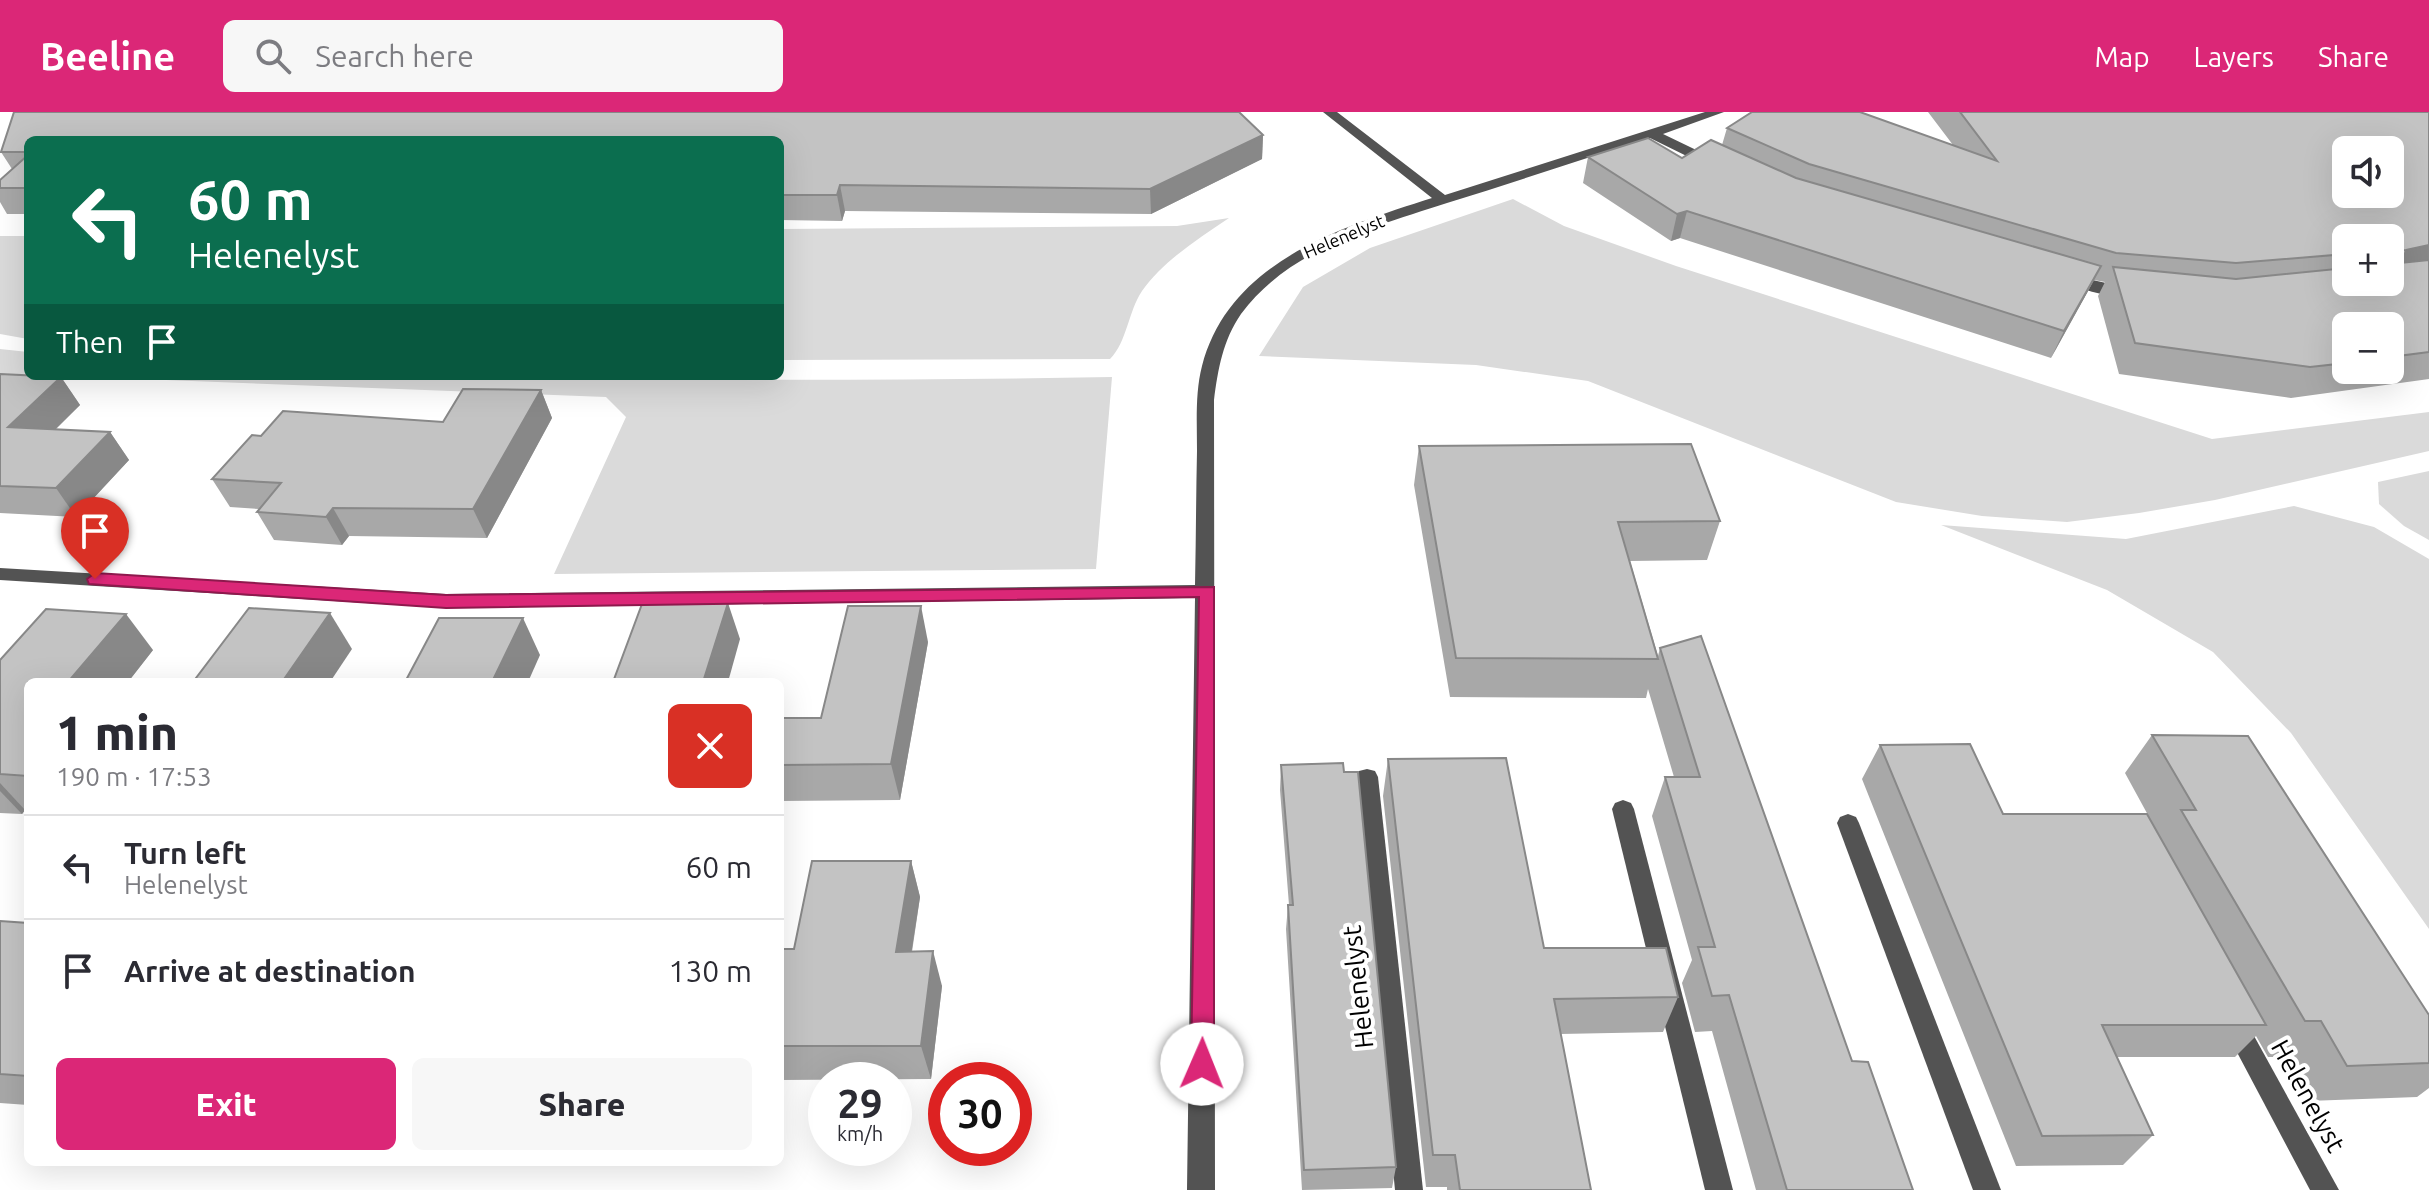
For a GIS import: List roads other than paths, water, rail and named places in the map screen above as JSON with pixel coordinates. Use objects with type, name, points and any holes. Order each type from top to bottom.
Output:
[{"type":"street","points":[[1329,112],[1443,200]]},
{"type":"street","name":"Helenelyst","points":[[1201,1190],[1207,369],[1228,320],[1280,266],[1317,244],[1357,227],[1718,112]]},
{"type":"street","points":[[1651,133],[1725,169]]},
{"type":"street","points":[[2054,276],[2100,289],[2144,294]]},
{"type":"street","points":[[0,574],[446,601],[1207,591]]},
{"type":"street","name":"Helenelyst","points":[[1367,777],[1409,1190]]},
{"type":"street","points":[[1623,809],[1719,1190]]},
{"type":"street","points":[[1848,823],[1987,1190]]},
{"type":"street","name":"Helenelyst","points":[[2220,998],[2325,1190]]}]
